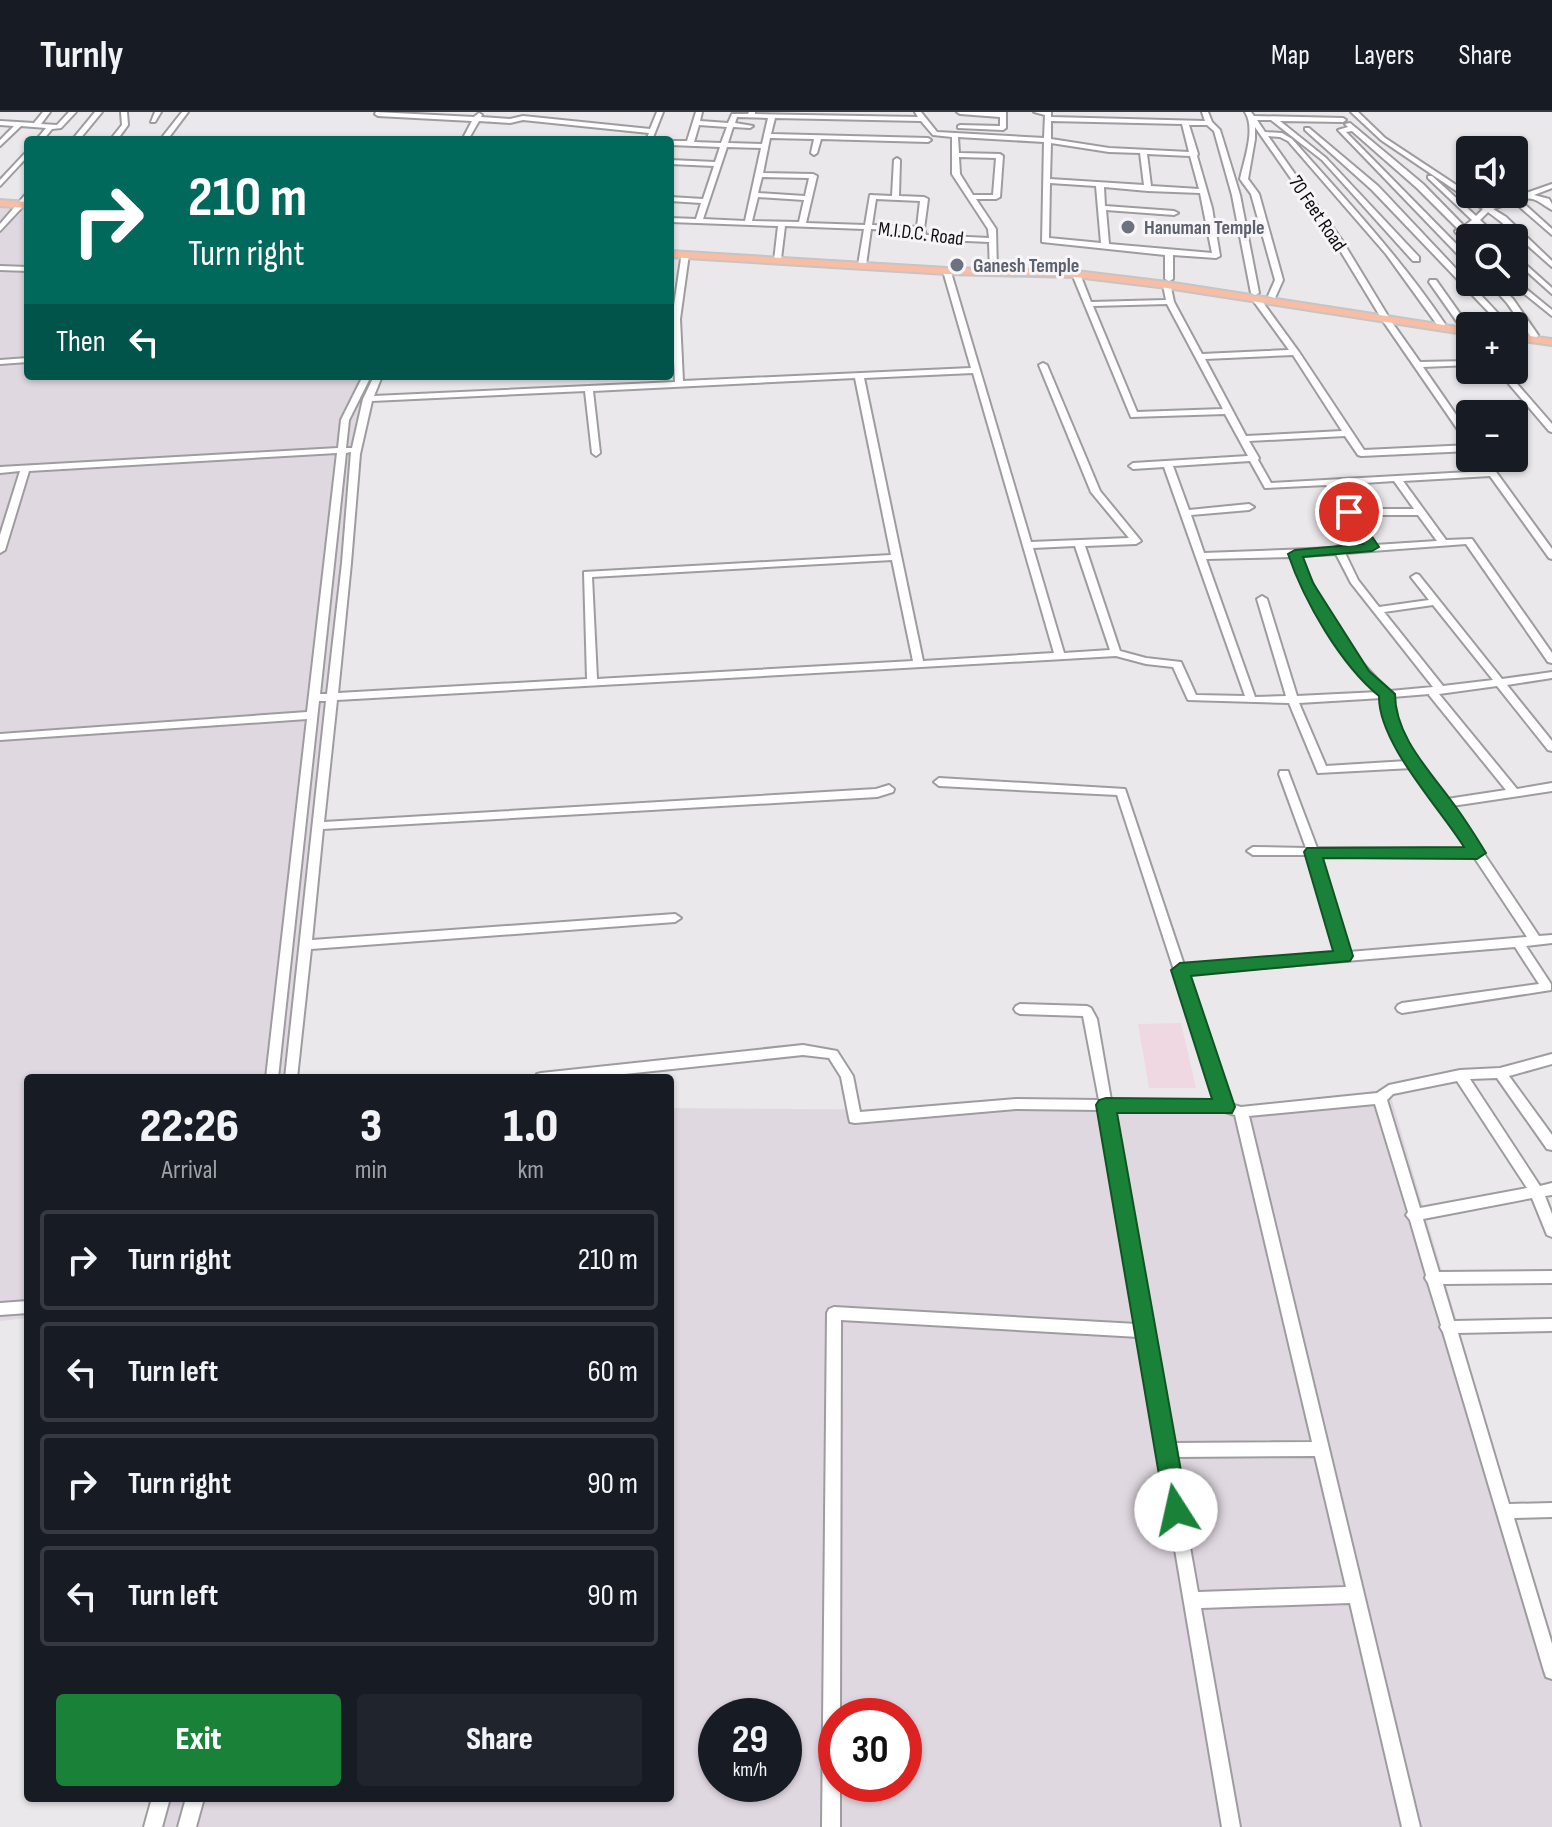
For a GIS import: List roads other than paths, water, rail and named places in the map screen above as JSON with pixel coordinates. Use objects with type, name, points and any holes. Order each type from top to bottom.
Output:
[{"type":"main road","points":[[0,203],[24,202]]},
{"type":"main road","points":[[674,254],[947,271],[1076,274],[1168,282],[1456,328]]},
{"type":"main road","points":[[1256,296],[1272,296],[1386,319],[1456,327]]},
{"type":"main road","points":[[1528,335],[1552,340]]},
{"type":"main road","points":[[1528,337],[1552,340]]},
{"type":"street","points":[[0,144],[21,112]]},
{"type":"street","points":[[36,125],[47,112]]},
{"type":"street","points":[[42,136],[48,129],[59,127],[73,112]]},
{"type":"street","points":[[79,136],[99,112]]},
{"type":"street","points":[[116,136],[125,125],[124,112]]},
{"type":"street","points":[[153,121],[158,112]]},
{"type":"street","points":[[166,136],[185,112]]},
{"type":"street","points":[[379,112],[476,120],[523,118],[652,131]]},
{"type":"street","points":[[467,136],[481,112]]},
{"type":"street","points":[[581,124],[587,112]]},
{"type":"street","points":[[650,136],[660,112]]},
{"type":"street","points":[[690,143],[699,112]]},
{"type":"street","points":[[1037,112],[1053,117],[1105,116],[1130,121],[1209,123]]},
{"type":"street","points":[[1129,112],[1130,121]]},
{"type":"street","points":[[1167,112],[1171,122]]},
{"type":"street","points":[[1205,112],[1209,123],[1217,130],[1236,195],[1256,296],[1361,453],[1456,449]]},
{"type":"street","points":[[1354,112],[1388,141],[1510,225],[1552,265]]},
{"type":"street","points":[[956,113],[1003,113],[1006,138]]},
{"type":"street","points":[[699,221],[734,115],[921,115],[935,134],[1047,140],[1109,150],[1195,154]]},
{"type":"street","points":[[1272,296],[1279,280],[1255,194],[1244,179],[1252,139],[1250,115],[1342,116],[1457,224]]},
{"type":"street","name":"70 Feet Road","points":[[1250,115],[1339,242],[1416,365],[1456,421]]},
{"type":"street","points":[[748,224],[772,116]]},
{"type":"street","points":[[1053,117],[1047,140],[1045,240],[1216,256],[1204,191],[1185,123]]},
{"type":"street","points":[[1271,117],[1320,156],[1416,259]]},
{"type":"street","points":[[0,123],[36,125],[74,136]]},
{"type":"street","points":[[696,123],[750,126]]},
{"type":"street","points":[[960,127],[1003,128]]},
{"type":"street","points":[[1307,129],[1356,169],[1493,312]]},
{"type":"street","points":[[1353,129],[1341,130],[1456,249]]},
{"type":"street","points":[[1264,134],[1282,135],[1343,195],[1397,261],[1441,324]]},
{"type":"street","points":[[768,136],[928,140]]},
{"type":"street","points":[[955,136],[956,174],[992,229],[994,272]]},
{"type":"street","points":[[814,153],[818,137]]},
{"type":"street","points":[[1388,141],[1386,143],[1456,199],[1480,224]]},
{"type":"street","points":[[674,143],[765,146]]},
{"type":"street","points":[[1312,149],[1357,145]]},
{"type":"street","points":[[1143,152],[1148,189]]},
{"type":"street","points":[[956,155],[1000,156],[996,197],[971,197]]},
{"type":"street","points":[[1279,157],[1320,156]]},
{"type":"street","points":[[895,198],[897,160]]},
{"type":"street","points":[[0,184],[24,161]]},
{"type":"street","points":[[674,162],[718,164]]},
{"type":"street","points":[[759,175],[813,176],[802,226]]},
{"type":"street","points":[[1046,181],[1204,191]]},
{"type":"street","points":[[1100,186],[1105,246]]},
{"type":"street","points":[[1528,197],[1552,186]]},
{"type":"street","points":[[755,195],[809,198]]},
{"type":"street","points":[[1531,196],[1546,201],[1552,208]]},
{"type":"street","points":[[862,265],[873,197],[924,199],[920,229]]},
{"type":"street","points":[[674,199],[706,201]]},
{"type":"street","points":[[0,229],[24,204]]},
{"type":"street","points":[[1103,208],[1174,213]]},
{"type":"street","points":[[1471,224],[1490,208]]},
{"type":"street","points":[[1525,208],[1552,233]]},
{"type":"street","name":"M.I.D.C. Road","points":[[674,220],[920,229],[923,237],[992,240]]},
{"type":"street","points":[[777,259],[782,225]]},
{"type":"street","points":[[1397,261],[1416,259],[1456,233]]},
{"type":"street","points":[[1169,253],[1170,302],[1268,486],[1493,473],[1550,550]]},
{"type":"street","points":[[679,384],[676,319],[685,254]]},
{"type":"street","points":[[0,268],[24,269]]},
{"type":"street","points":[[1528,269],[1552,292]]},
{"type":"street","points":[[947,271],[1060,656]]},
{"type":"street","points":[[1076,274],[1134,415],[1228,411]]},
{"type":"street","points":[[1433,282],[1456,314]]},
{"type":"street","points":[[1528,293],[1552,314]]},
{"type":"street","points":[[1505,296],[1534,335]]},
{"type":"street","points":[[1088,304],[1170,302]]},
{"type":"street","points":[[17,360],[24,351]]},
{"type":"street","points":[[1201,357],[1295,352]]},
{"type":"street","points":[[0,362],[24,360]]},
{"type":"street","points":[[1416,365],[1456,364]]},
{"type":"street","points":[[1028,545],[1136,541],[1096,492],[1043,365]]},
{"type":"street","points":[[367,399],[977,370]]},
{"type":"street","points":[[859,376],[918,663]]},
{"type":"street","points":[[272,1074],[345,420],[365,380]]},
{"type":"street","points":[[291,1074],[357,449],[367,399],[376,380]]},
{"type":"street","points":[[1513,384],[1552,429]]},
{"type":"street","points":[[589,389],[596,453]]},
{"type":"street","points":[[1243,439],[1348,433]]},
{"type":"street","points":[[0,470],[357,449]]},
{"type":"street","points":[[1133,466],[1255,458]]},
{"type":"street","points":[[1168,464],[1251,700]]},
{"type":"street","points":[[0,550],[26,468]]},
{"type":"street","points":[[1396,478],[1443,543]]},
{"type":"street","points":[[1328,482],[1372,547]]},
{"type":"street","points":[[1185,513],[1249,507]]},
{"type":"street","points":[[1349,512],[1420,512]]},
{"type":"street","points":[[1201,556],[1295,554],[1469,541],[1552,660]]},
{"type":"street","points":[[1079,543],[1116,653]]},
{"type":"street","points":[[1338,549],[1354,581],[1514,793]]},
{"type":"street","points":[[1295,554],[1305,583],[1363,675],[1387,694]]},
{"type":"street","points":[[592,682],[587,574],[897,557]]},
{"type":"street","points":[[1416,577],[1497,683],[1552,748]]},
{"type":"street","points":[[1262,599],[1292,698],[1322,770],[1412,764]]},
{"type":"street","points":[[1377,610],[1435,602]]},
{"type":"street","points":[[313,698],[1116,653],[1146,661],[1177,664],[1192,698],[1251,700],[1437,692],[1552,675]]},
{"type":"street","points":[[1387,694],[1387,706],[1412,764],[1445,803],[1536,941]]},
{"type":"street","points":[[0,737],[312,715]]},
{"type":"street","points":[[1284,774],[1313,852],[1344,956]]},
{"type":"street","points":[[939,782],[1121,792],[1225,1107]]},
{"type":"street","points":[[317,826],[877,793],[889,789]]},
{"type":"street","points":[[1445,803],[1551,789]]},
{"type":"street","points":[[1253,851],[1477,853]]},
{"type":"street","points":[[306,945],[675,918]]},
{"type":"street","points":[[1180,970],[1552,939]]},
{"type":"street","points":[[1402,1008],[1547,987],[1518,942]]},
{"type":"street","points":[[1020,1009],[1087,1011],[1091,1019],[1231,1827]]},
{"type":"street","points":[[578,1074],[803,1050],[833,1054],[847,1076],[855,1118],[1016,1104],[1225,1107],[1241,1112],[1380,1098],[1389,1090],[1460,1075],[1500,1073],[1550,1062]]},
{"type":"street","points":[[1500,1073],[1552,1145]]},
{"type":"street","points":[[1460,1075],[1537,1193],[1552,1231]]},
{"type":"street","points":[[1380,1098],[1503,1511],[1549,1649],[1552,1671]]},
{"type":"street","points":[[1241,1112],[1411,1827]]},
{"type":"street","points":[[1413,1215],[1552,1189]]},
{"type":"street","points":[[1432,1278],[1552,1277]]},
{"type":"street","points":[[0,1309],[24,1307]]},
{"type":"street","points":[[831,1827],[834,1313],[1145,1331]]},
{"type":"street","points":[[1447,1327],[1552,1325]]},
{"type":"street","points":[[1166,1450],[1322,1449]]},
{"type":"street","points":[[1503,1511],[1552,1510]]},
{"type":"street","points":[[1192,1600],[1356,1595]]},
{"type":"street","points":[[153,1827],[160,1802]]},
{"type":"street","points":[[187,1827],[194,1802]]},
{"type":"place","name":"Hanuman Temple","points":[[1128,227]]},
{"type":"place","name":"Ganesh Temple","points":[[957,265]]}]
